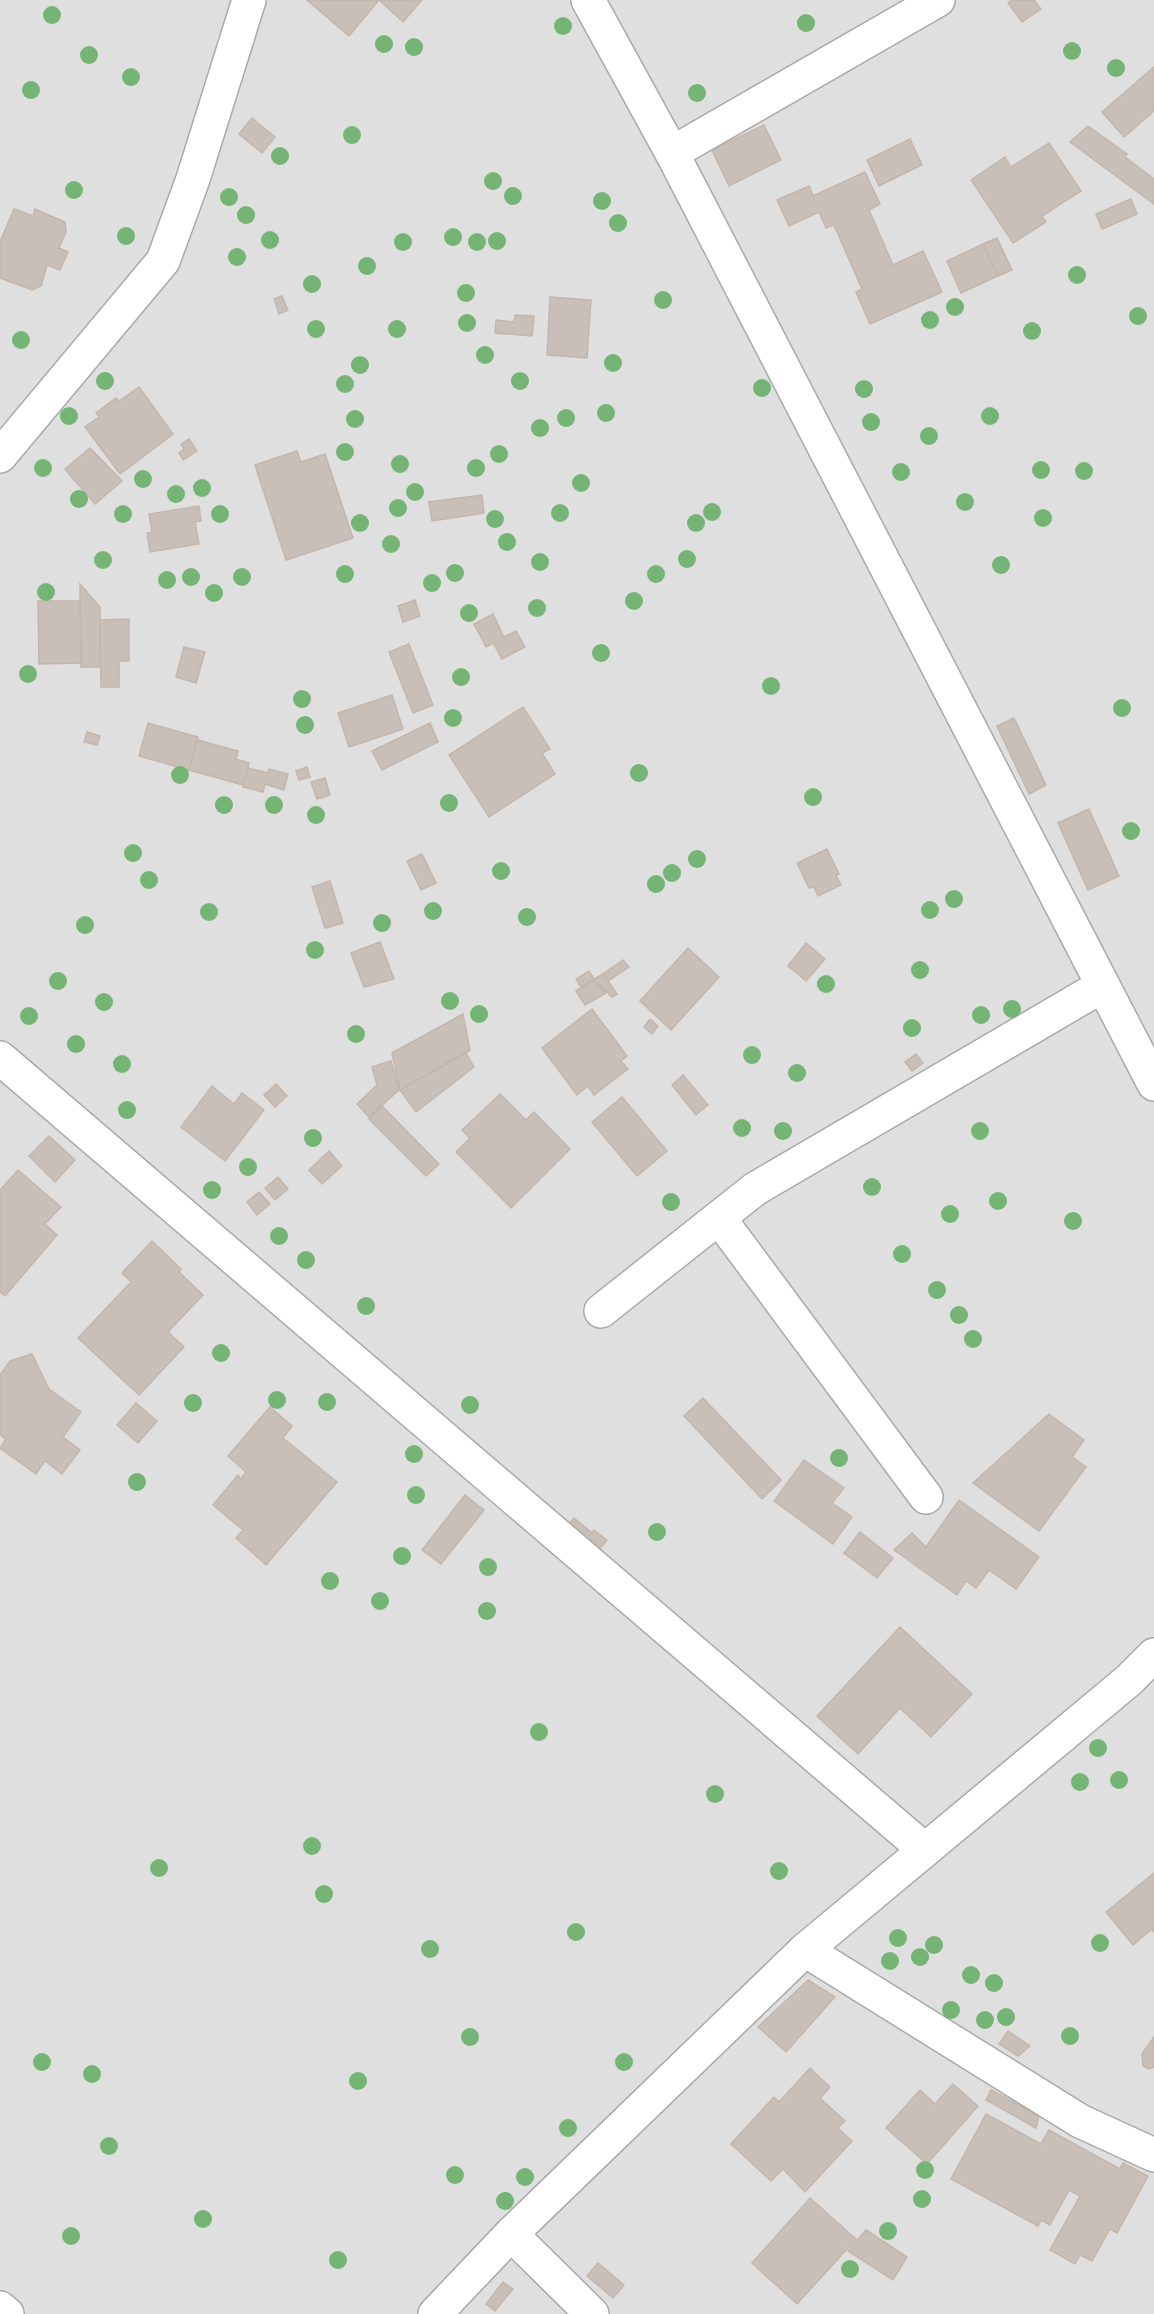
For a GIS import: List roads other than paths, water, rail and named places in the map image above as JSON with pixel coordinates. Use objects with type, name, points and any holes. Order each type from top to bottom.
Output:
[{"type":"street","points":[[0,456],[163,261],[194,179],[249,0]]},
{"type":"street","points":[[588,0],[672,153],[1154,1083]]},
{"type":"street","points":[[672,153],[938,0]]},
{"type":"street","points":[[601,1311],[755,1189],[1102,986]]},
{"type":"street","points":[[0,1058],[925,1850]]},
{"type":"street","points":[[719,1218],[926,1497]]},
{"type":"street","points":[[435,2314],[511,2234],[805,1950],[1129,1680],[1154,1655]]},
{"type":"street","points":[[805,1950],[1080,2121],[1154,2154]]},
{"type":"street","points":[[511,2234],[592,2314]]},
{"type":"street","points":[[0,2308],[7,2314]]}]
